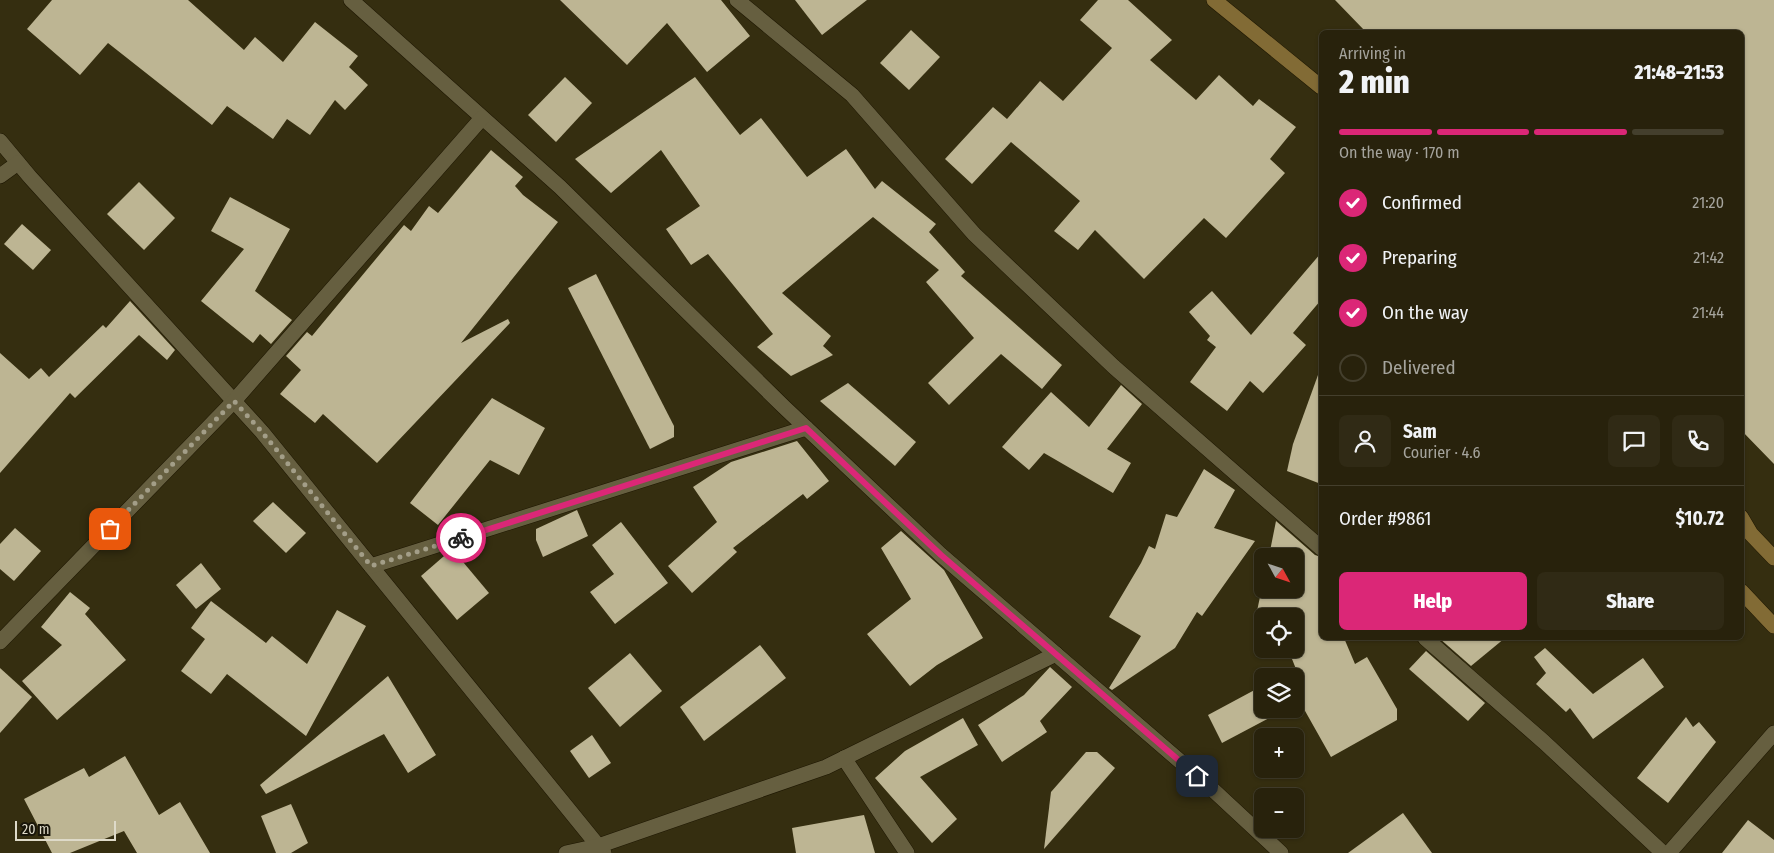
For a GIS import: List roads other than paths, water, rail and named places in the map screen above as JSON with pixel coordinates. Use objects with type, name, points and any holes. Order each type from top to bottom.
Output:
[{"type":"street","points":[[350,0],[560,188],[806,428],[941,555],[1211,788],[1281,853]]},
{"type":"street","points":[[737,0],[852,95],[974,234],[1114,367],[1319,546]]},
{"type":"street","points":[[1214,0],[1319,85]]},
{"type":"street","points":[[0,642],[234,401],[482,118]]},
{"type":"street","points":[[0,141],[262,432],[601,850]]},
{"type":"street","points":[[0,176],[18,162]]},
{"type":"street","points":[[371,566],[806,428]]},
{"type":"street","points":[[1744,522],[1752,534],[1774,558]]},
{"type":"street","points":[[1744,594],[1774,626]]},
{"type":"street","points":[[1426,640],[1544,742],[1663,853]]},
{"type":"street","points":[[566,853],[601,850],[826,768],[1056,654]]},
{"type":"street","points":[[1669,853],[1774,733]]},
{"type":"street","points":[[844,758],[907,853]]}]
